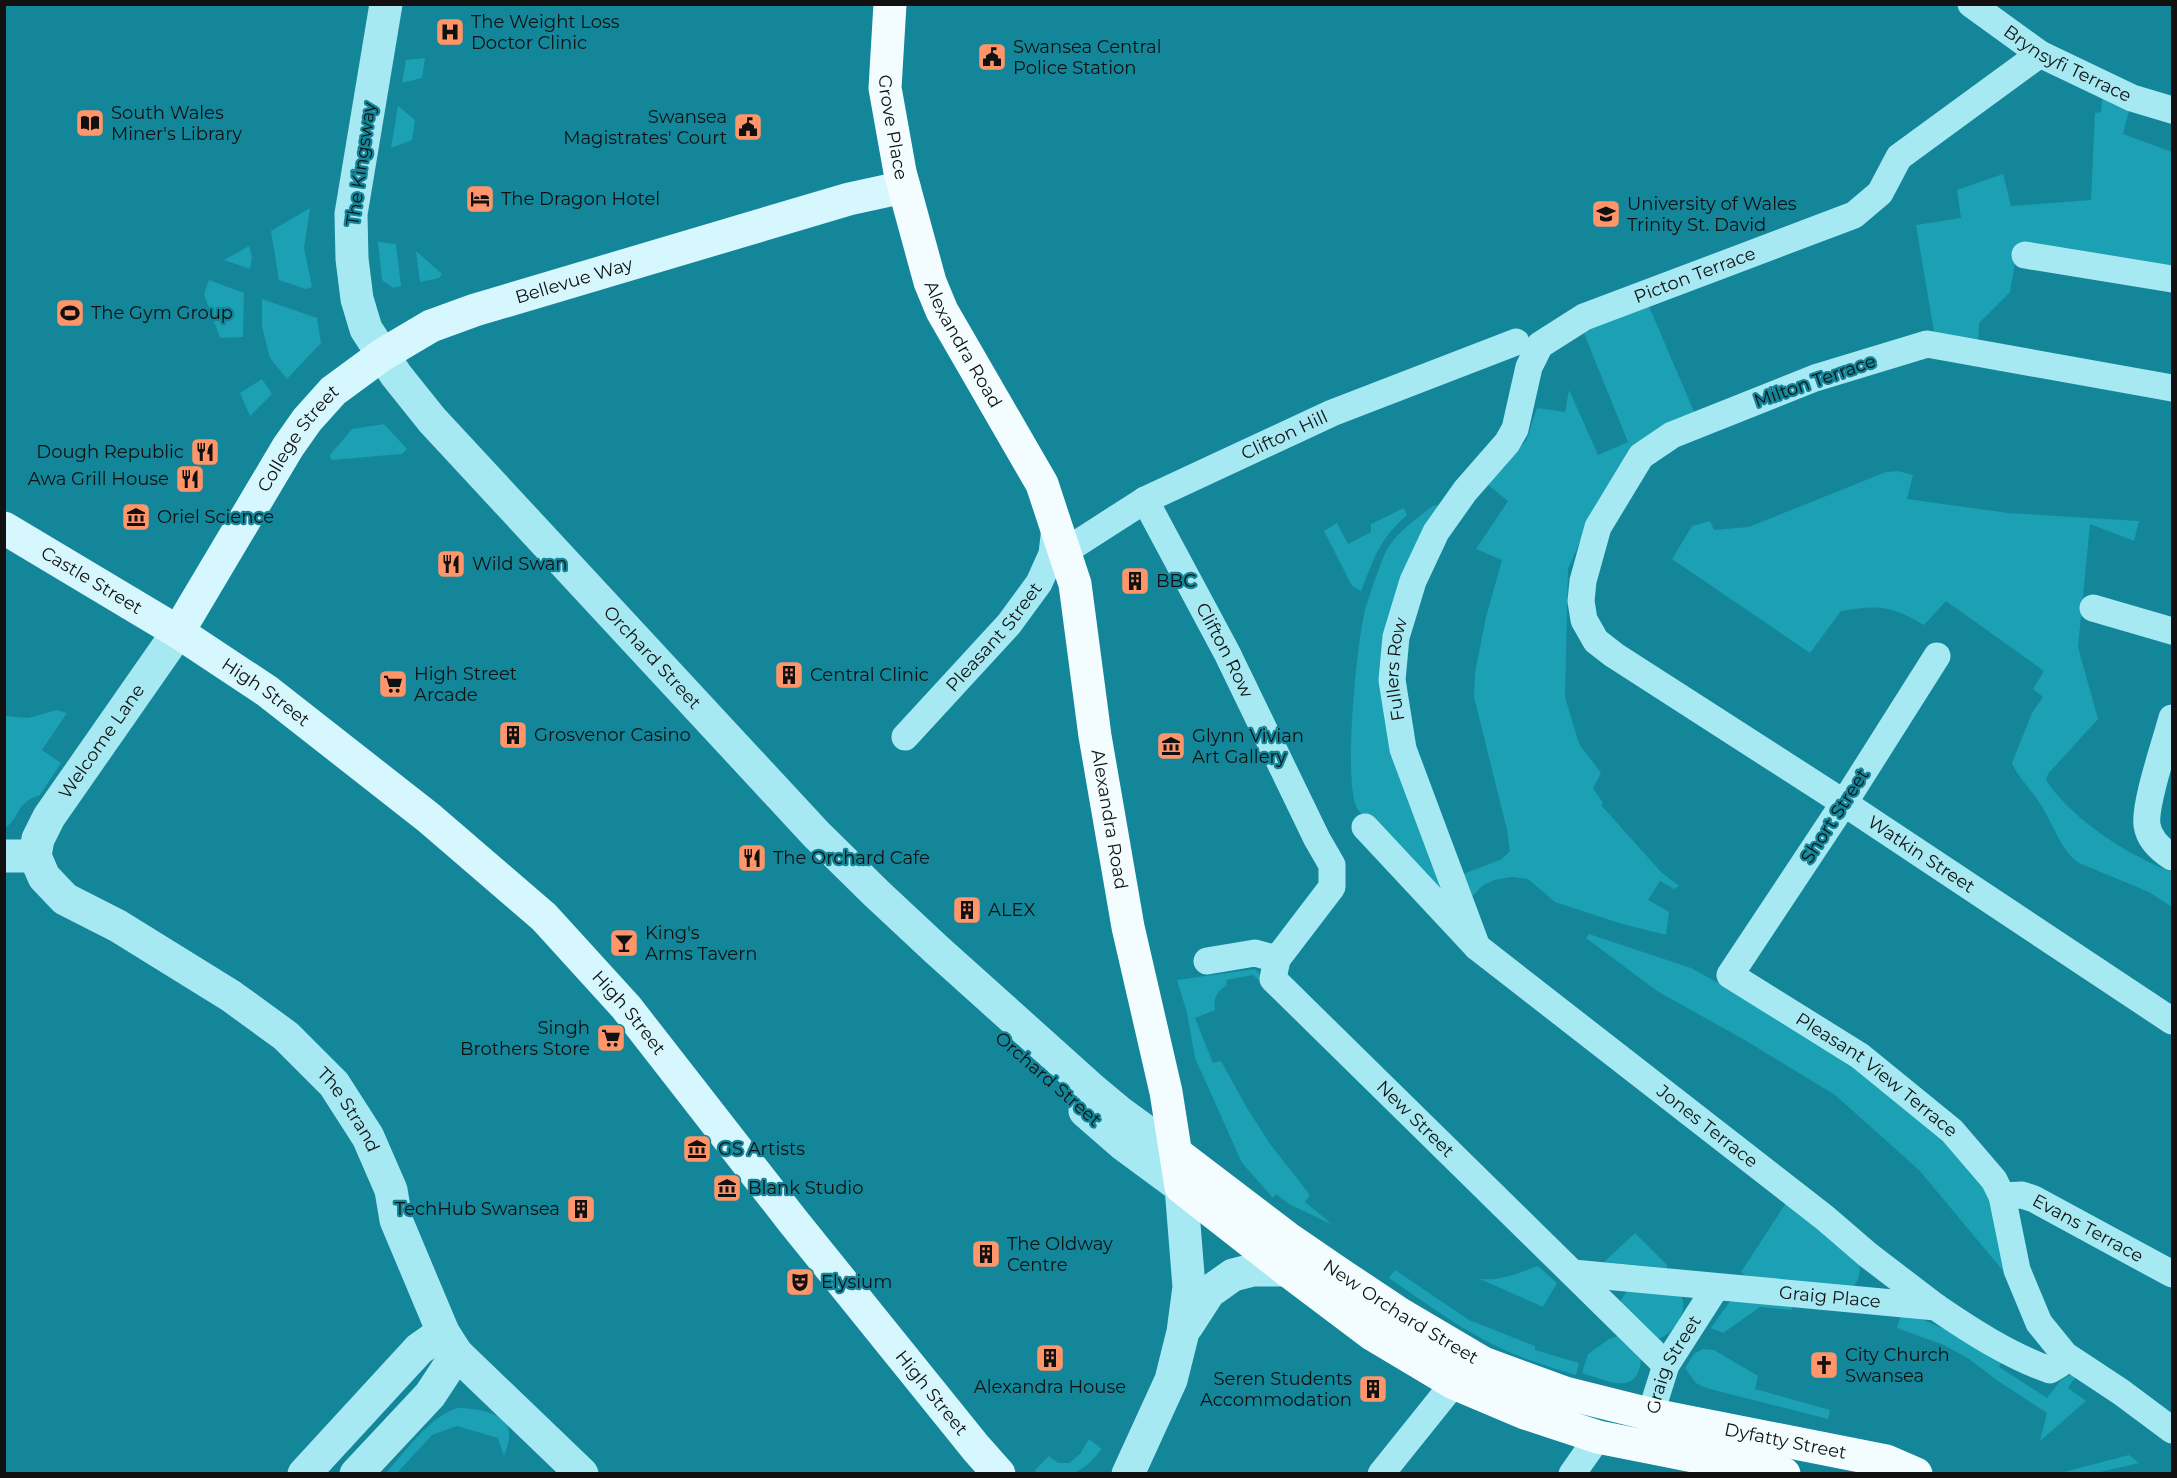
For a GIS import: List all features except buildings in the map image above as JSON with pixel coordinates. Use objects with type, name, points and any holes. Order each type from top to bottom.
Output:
[{"type":"main road","name":"Grove Place","points":[[774,221],[849,199],[904,187],[885,88],[890,4]]},
{"type":"main road","name":"Alexandra Road","points":[[904,187],[930,282],[942,311],[1042,484],[1075,584],[1095,736],[1128,927],[1166,1092],[1181,1187]]},
{"type":"main road","name":"Bellevue Way","points":[[382,355],[431,326],[474,310],[774,221]]},
{"type":"main road","name":"College Street","points":[[178,632],[288,447],[307,420],[333,391],[382,355]]},
{"type":"main road","name":"Castle Street","points":[[4,528],[178,632]]},
{"type":"main road","name":"High Street","points":[[178,632],[276,698],[429,818],[544,917],[626,1007],[792,1220],[976,1448],[999,1473]]},
{"type":"main road","name":"New Orchard Street","points":[[1177,1154],[1286,1237],[1342,1276],[1400,1314],[1483,1363],[1565,1393],[1653,1415]]},
{"type":"main road","name":"New Orchard Street","points":[[1181,1187],[1372,1334],[1454,1383],[1525,1413],[1598,1437]]},
{"type":"main road","name":"Dyfatty Street","points":[[1653,1415],[1886,1461],[1916,1473]]},
{"type":"main road","name":"Dyfatty Street","points":[[1598,1437],[1786,1473]]},
{"type":"street","name":"The Kingsway","points":[[382,355],[366,329],[357,299],[352,259],[351,214],[386,4]]},
{"type":"street","name":"Brynsyfi Terrace","points":[[1971,4],[2040,54],[2132,98],[2172,110]]},
{"type":"street","name":"Picton Terrace","points":[[1507,443],[1515,429],[1529,367],[1540,345],[1584,317],[1854,215],[1880,193],[1899,157],[2040,54]]},
{"type":"street","points":[[2025,255],[2172,279]]},
{"type":"street","name":"Clifton Hill","points":[[1060,537],[1332,413],[1516,342]]},
{"type":"street","name":"Milton Terrace","points":[[1584,620],[1581,601],[1583,582],[1598,527],[1641,456],[1672,435],[1815,378],[1927,344],[2172,388]]},
{"type":"street","name":"Orchard Street","points":[[382,355],[432,420],[816,834],[936,950],[1118,1111],[1177,1154]]},
{"type":"street","name":"Fullers Row","points":[[1478,947],[1403,749],[1392,680],[1396,638],[1413,581],[1436,532],[1465,491],[1507,443]]},
{"type":"street","name":"Clifton Row","points":[[1145,500],[1227,652],[1317,839],[1332,865],[1332,887],[1277,959]]},
{"type":"street","name":"Pleasant Street","points":[[905,737],[1009,624],[1039,583],[1060,537]]},
{"type":"street","points":[[2093,608],[2172,631]]},
{"type":"street","name":"Watkin Street","points":[[1584,620],[1596,641],[1614,655],[1844,803],[2172,1021]]},
{"type":"street","name":"Welcome Lane","points":[[20,856],[38,839],[50,817],[178,632]]},
{"type":"street","name":"Short Street","points":[[1730,975],[1844,803],[1937,656]]},
{"type":"street","points":[[2165,852],[2147,825],[2149,802],[2172,718]]},
{"type":"street","name":"Jones Terrace","points":[[1365,827],[1478,947],[1816,1210],[1868,1255],[1936,1307]]},
{"type":"street","name":"The Strand","points":[[20,856],[65,899],[118,926],[231,996],[286,1036],[334,1084],[373,1148],[391,1190],[396,1220],[450,1343],[582,1473]]},
{"type":"street","name":"Orchard Street","points":[[936,950],[953,984],[989,1027],[1124,1145],[1181,1187]]},
{"type":"street","points":[[1207,961],[1255,953],[1277,959]]},
{"type":"street","name":"New Street","points":[[1277,959],[1273,979],[1573,1273]]},
{"type":"street","name":"Pleasant View Terrace","points":[[1730,975],[1860,1056],[1952,1131],[1994,1180],[2002,1196],[2017,1270],[2039,1323],[2065,1355],[2121,1392],[2172,1430]]},
{"type":"street","name":"Alexandra Road","points":[[1128,1473],[1172,1380],[1183,1332],[1189,1287],[1181,1187]]},
{"type":"street","name":"Evans Terrace","points":[[2002,1196],[2022,1195],[2034,1199],[2172,1274]]},
{"type":"street","points":[[1856,1299],[1869,1286],[1872,1269],[1868,1255]]},
{"type":"street","points":[[1183,1332],[1209,1292],[1233,1275],[1253,1270],[1287,1270]]},
{"type":"street","points":[[1573,1273],[1666,1365]]},
{"type":"street","name":"Graig Place","points":[[1573,1273],[1936,1307],[1962,1325],[2033,1364],[2050,1370],[2060,1364],[2065,1355]]},
{"type":"street","name":"Graig Street","points":[[1652,1449],[1653,1415],[1666,1365],[1716,1287]]},
{"type":"street","points":[[304,1473],[419,1349],[450,1343]]},
{"type":"street","points":[[356,1473],[430,1395],[450,1343]]},
{"type":"street","points":[[1381,1473],[1454,1383]]},
{"type":"street","points":[[1572,1473],[1598,1437]]},
{"type":"street","points":[[1786,1473],[1793,1441]]},
{"type":"shaded area","points":[[425,58],[422,78],[402,83],[406,60]]},
{"type":"shaded area","points":[[2103,92],[2131,103],[2123,134],[2172,152],[2172,265],[2165,270],[2018,245],[2010,292],[1979,323],[1978,341],[1934,332],[1916,225],[1961,218],[1957,190],[2003,174],[2011,206],[2091,200],[2095,113],[2101,112]]},
{"type":"shaded area","points":[[398,106],[415,120],[412,140],[391,148]]},
{"type":"shaded area","points":[[310,208],[304,248],[312,287],[306,289],[279,280],[271,231]]},
{"type":"shaded area","points":[[378,242],[396,244],[401,286],[393,288],[382,280]]},
{"type":"shaded area","points":[[249,246],[252,257],[250,269],[224,260]]},
{"type":"shaded area","points":[[416,251],[442,274],[439,278],[420,282]]},
{"type":"shaded area","points":[[209,280],[244,293],[243,337],[220,338],[204,294]]},
{"type":"shaded area","points":[[262,299],[317,318],[321,343],[287,379],[270,358],[262,327]]},
{"type":"shaded area","points":[[1648,304],[1695,414],[1632,445],[1597,503],[1568,569],[1565,697],[1579,744],[1601,773],[1593,788],[1603,803],[1601,805],[1661,872],[1679,886],[1674,889],[1660,881],[1648,900],[1669,912],[1666,935],[1622,924],[1555,902],[1528,879],[1512,877],[1494,880],[1482,886],[1470,899],[1458,876],[1502,859],[1510,851],[1507,830],[1474,697],[1475,673],[1486,617],[1502,560],[1476,549],[1508,501],[1487,484],[1526,441],[1537,408],[1565,412],[1569,390],[1598,455],[1628,442],[1583,331]]},
{"type":"shaded area","points":[[262,379],[272,394],[250,416],[240,393]]},
{"type":"shaded area","points":[[384,424],[407,449],[402,454],[331,460],[330,455],[352,429]]},
{"type":"shaded area","points":[[1898,471],[1913,475],[1907,499],[2008,513],[2139,521],[2134,541],[2090,524],[2078,647],[2098,719],[2048,774],[2046,780],[2070,809],[2102,835],[2172,872],[2172,907],[2149,892],[2079,863],[2067,852],[2041,805],[2012,763],[2032,713],[2043,697],[2033,689],[2044,671],[1946,601],[1924,625],[1884,608],[1841,611],[1810,653],[1672,559],[1692,526],[1710,521],[1714,530],[1749,527],[1886,472]]},
{"type":"shaded area","points":[[1437,505],[1440,507],[1405,581],[1402,764],[1446,905],[1358,810],[1353,796],[1351,773],[1352,713],[1358,651],[1365,610],[1379,567],[1389,546],[1409,524]]},
{"type":"shaded area","points":[[1404,508],[1407,515],[1383,542],[1361,591],[1352,586],[1324,531],[1337,523],[1348,544],[1371,532],[1371,524]]},
{"type":"shaded area","points":[[57,710],[67,713],[42,750],[61,763],[40,795],[30,799],[21,807],[5,829],[5,716],[28,718]]},
{"type":"shaded area","points":[[1589,934],[1691,968],[1748,999],[1854,1064],[1943,1136],[1985,1185],[1996,1214],[2009,1278],[1919,1170],[1835,1095],[1743,1039],[1657,991],[1586,938]]},
{"type":"shaded area","points":[[1255,969],[1262,977],[1259,980],[1253,975],[1226,980],[1227,985],[1215,999],[1215,1010],[1195,1018],[1213,1063],[1221,1061],[1270,1144],[1310,1195],[1305,1202],[1333,1225],[1289,1204],[1276,1194],[1273,1198],[1242,1163],[1195,1058],[1187,1013],[1177,980]]},
{"type":"shaded area","points":[[1786,1203],[1858,1259],[1859,1276],[1850,1291],[1748,1278],[1741,1272]]},
{"type":"shaded area","points":[[1635,1233],[1667,1265],[1667,1268],[1604,1262]]},
{"type":"shaded area","points":[[1538,1266],[1557,1283],[1543,1307],[1480,1279],[1502,1278]]},
{"type":"shaded area","points":[[1395,1270],[1469,1320],[1535,1346],[1535,1350],[1579,1363],[1576,1375],[1517,1355],[1469,1332],[1389,1278]]},
{"type":"shaded area","points":[[1627,1291],[1680,1294],[1683,1307],[1678,1321],[1668,1333],[1655,1340],[1621,1307],[1621,1300]]},
{"type":"shaded area","points":[[1733,1297],[1795,1305],[1791,1310],[1760,1307],[1723,1333],[1711,1328]]},
{"type":"shaded area","points":[[1902,1311],[1959,1335],[2004,1358],[1999,1367],[2047,1398],[2060,1381],[2075,1372],[2077,1375],[2068,1388],[2086,1401],[2040,1441],[2047,1413],[1969,1359],[1944,1345],[1897,1328]]},
{"type":"shaded area","points":[[1618,1336],[1641,1359],[1639,1371],[1634,1379],[1619,1383],[1610,1382],[1582,1373],[1588,1354],[1609,1339]]},
{"type":"shaded area","points":[[1702,1349],[1714,1350],[1758,1376],[1755,1389],[1830,1410],[1828,1419],[1706,1388],[1696,1383],[1685,1368],[1694,1354]]},
{"type":"shaded area","points":[[457,1408],[491,1413],[505,1422],[509,1437],[504,1456],[498,1438],[457,1426],[432,1435],[397,1473],[385,1474],[427,1427]]},
{"type":"shaded area","points":[[1089,1439],[1102,1449],[1081,1470],[1060,1474],[1034,1471],[1049,1456],[1058,1463],[1069,1463],[1080,1454]]},
{"type":"shaded area","points":[[2129,1455],[2139,1463],[2096,1473],[2060,1473]]},
{"type":"place","name":"The Weight Loss Doctor Clinic","points":[[450,32]]},
{"type":"place","name":"Swansea Central Police Station","points":[[992,57]]},
{"type":"place","name":"South Wales Miner's Library","points":[[90,123]]},
{"type":"place","name":"Swansea Magistrates' Court","points":[[748,127]]},
{"type":"place","name":"The Dragon Hotel","points":[[480,199]]},
{"type":"place","name":"University of Wales Trinity St. David","points":[[1606,214]]},
{"type":"place","name":"The Gym Group","points":[[70,313]]},
{"type":"place","name":"Dough Republic","points":[[205,452]]},
{"type":"place","name":"Awa Grill House","points":[[190,479]]},
{"type":"place","name":"Oriel Science","points":[[136,517]]},
{"type":"place","name":"Wild Swan","points":[[451,564]]},
{"type":"place","name":"BBC","points":[[1135,581]]},
{"type":"place","name":"Central Clinic","points":[[789,675]]},
{"type":"place","name":"High Street Arcade","points":[[393,684]]},
{"type":"place","name":"Grosvenor Casino","points":[[513,735]]},
{"type":"place","name":"Glynn Vivian Art Gallery","points":[[1171,746]]},
{"type":"place","name":"The Orchard Cafe","points":[[752,858]]},
{"type":"place","name":"ALEX","points":[[967,910]]},
{"type":"place","name":"King's Arms Tavern","points":[[624,943]]},
{"type":"place","name":"Singh Brothers Store","points":[[611,1038]]},
{"type":"place","name":"GS Artists","points":[[697,1149]]},
{"type":"place","name":"Blank Studio","points":[[727,1188]]},
{"type":"place","name":"TechHub Swansea","points":[[581,1209]]},
{"type":"place","name":"The Oldway Centre","points":[[986,1254]]},
{"type":"place","name":"Elysium","points":[[800,1282]]},
{"type":"place","name":"Alexandra House","points":[[1050,1358]]},
{"type":"place","name":"City Church Swansea","points":[[1824,1365]]},
{"type":"place","name":"Seren Students Accommodation","points":[[1373,1389]]}]
